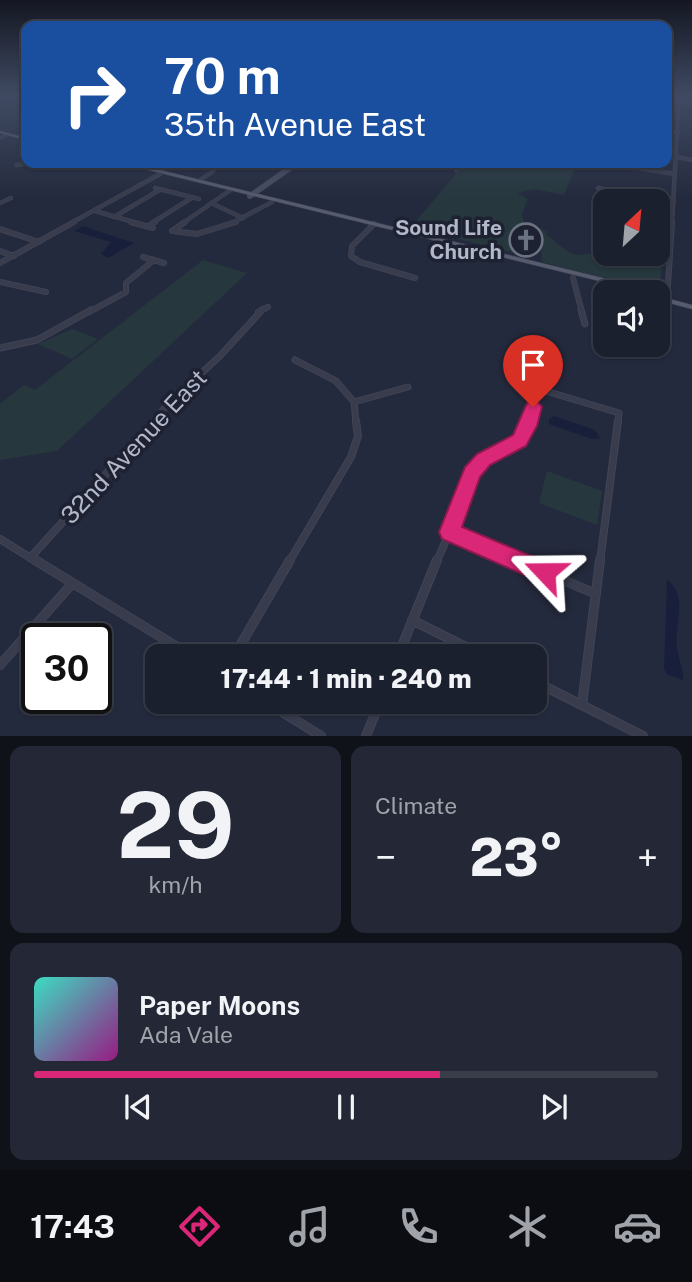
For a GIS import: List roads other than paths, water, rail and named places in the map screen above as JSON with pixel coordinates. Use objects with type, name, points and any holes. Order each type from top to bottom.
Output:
[{"type":"main road","points":[[1,136],[21,139]]},
{"type":"main road","points":[[135,168],[602,280]]},
{"type":"main road","points":[[147,168],[593,283]]},
{"type":"main road","points":[[160,174],[185,177]]},
{"type":"main road","points":[[670,299],[692,304]]},
{"type":"street","points":[[665,280],[677,155],[678,132],[672,131]]},
{"type":"street","points":[[672,152],[692,160]]},
{"type":"street","points":[[17,165],[21,164]]},
{"type":"street","points":[[200,180],[215,168]]},
{"type":"street","points":[[251,195],[290,168]]},
{"type":"street","points":[[638,168],[675,174]]},
{"type":"street","points":[[0,263],[160,174]]},
{"type":"street","points":[[155,188],[199,199]]},
{"type":"street","points":[[598,188],[674,202]]},
{"type":"street","points":[[114,216],[162,189]]},
{"type":"street","points":[[229,191],[173,229],[174,232],[192,233],[243,218],[272,202]]},
{"type":"street","points":[[95,211],[150,227],[193,197]]},
{"type":"street","points":[[0,203],[11,198]]},
{"type":"street","points":[[211,203],[243,218]]},
{"type":"street","points":[[372,225],[352,246],[352,257],[360,262],[415,278]]},
{"type":"street","points":[[0,229],[39,242]]},
{"type":"street","points":[[0,251],[14,256]]},
{"type":"street","points":[[143,257],[164,263]]},
{"type":"street","points":[[0,348],[32,342],[67,327],[126,292],[129,278],[154,260]]},
{"type":"street","points":[[573,278],[585,324]]},
{"type":"street","points":[[0,282],[47,292]]},
{"type":"street","name":"32nd Avenue East","points":[[30,558],[93,491],[169,403],[220,356],[259,311],[268,307]]},
{"type":"street","points":[[241,644],[351,457],[358,436],[354,402],[346,390],[331,377],[295,360]]},
{"type":"street","points":[[354,402],[408,387]]},
{"type":"street","points":[[403,644],[472,473],[484,459],[519,440],[528,426],[539,388],[619,413],[582,705]]},
{"type":"street","points":[[450,532],[596,594]]},
{"type":"street","points":[[0,540],[172,644]]},
{"type":"street","points":[[0,665],[71,584]]},
{"type":"street","points":[[412,620],[460,644]]},
{"type":"street","points":[[547,688],[643,736]]},
{"type":"street","points":[[285,714],[321,736]]},
{"type":"street","points":[[366,736],[375,714]]},
{"type":"water","points":[[83,226],[134,243],[108,258],[101,254],[111,242],[74,231]]},
{"type":"water","points":[[554,416],[595,430],[600,438],[592,439],[549,424],[549,419]]},
{"type":"water","points":[[667,579],[674,586],[679,602],[677,647],[683,680],[666,674],[664,668]]},
{"type":"place","name":"Sound Life Church","points":[[526,240]]}]
